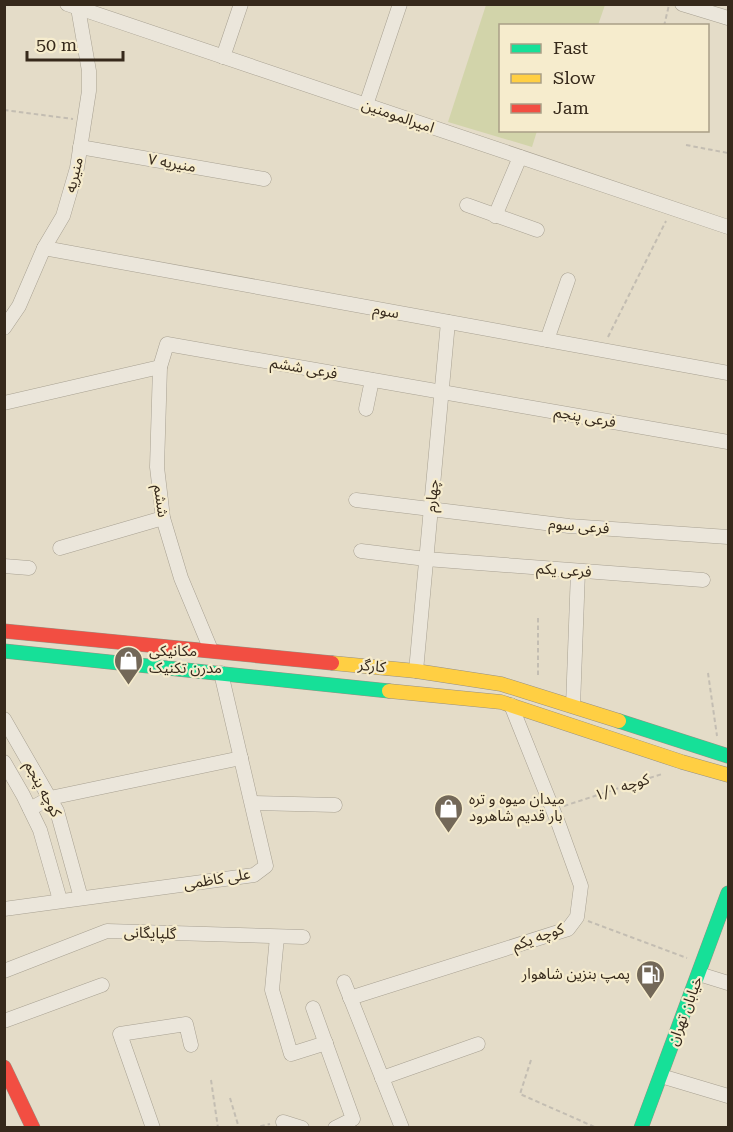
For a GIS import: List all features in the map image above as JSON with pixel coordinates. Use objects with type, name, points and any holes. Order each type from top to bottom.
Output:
[{"type":"main road","name":"کارگر","points":[[4,631],[416,671],[501,684],[726,752]]},
{"type":"main road","name":"کارگر","points":[[4,651],[501,702],[682,762],[729,775]]},
{"type":"main road","name":"خیابان تهران","points":[[641,1128],[728,898]]},
{"type":"main road","points":[[4,1067],[33,1128]]},
{"type":"street","points":[[223,57],[241,4]]},
{"type":"street","points":[[366,105],[400,4]]},
{"type":"street","points":[[682,4],[729,18]]},
{"type":"street","name":"امیرالمومنین","points":[[75,6],[729,227]]},
{"type":"street","name":"منیریه","points":[[4,328],[19,306],[44,248],[63,216],[77,168],[89,92],[89,71],[75,6]]},
{"type":"street","name":"منیریه ۷","points":[[80,147],[264,179]]},
{"type":"street","points":[[495,216],[520,157]]},
{"type":"street","points":[[467,205],[537,230]]},
{"type":"street","name":"سوم","points":[[44,248],[729,373]]},
{"type":"street","points":[[547,340],[568,280]]},
{"type":"street","name":"چهارم","points":[[416,671],[448,322]]},
{"type":"street","name":"فرعی ششم","points":[[167,344],[441,392]]},
{"type":"street","name":"ششم","points":[[167,344],[160,367],[157,467],[163,518],[181,578],[211,650]]},
{"type":"street","points":[[4,403],[160,367]]},
{"type":"street","points":[[366,409],[372,380]]},
{"type":"street","name":"فرعی پنجم","points":[[441,392],[729,441]]},
{"type":"street","name":"فرعی سوم","points":[[357,500],[569,526],[729,537]]},
{"type":"street","points":[[60,548],[163,518]]},
{"type":"street","name":"فرعی یکم","points":[[361,551],[426,559],[703,580]]},
{"type":"street","points":[[4,566],[29,568]]},
{"type":"street","points":[[573,706],[578,571]]},
{"type":"street","name":"علی کاظمی","points":[[4,909],[254,875],[266,866],[221,673]]},
{"type":"street","name":"کوچه یکم","points":[[350,998],[568,928],[577,917],[581,886],[511,705]]},
{"type":"street","name":"کوچه پنجم","points":[[4,719],[57,811],[81,898]]},
{"type":"street","points":[[30,809],[50,798],[241,758]]},
{"type":"street","points":[[4,762],[40,830],[60,900]]},
{"type":"street","points":[[252,803],[335,805]]},
{"type":"street","name":"گلپایگانی","points":[[4,971],[106,931],[303,937]]},
{"type":"street","points":[[277,937],[272,990],[291,1054],[326,1043]]},
{"type":"street","points":[[701,969],[729,983]]},
{"type":"street","points":[[344,982],[402,1128]]},
{"type":"street","points":[[4,1021],[102,985]]},
{"type":"street","points":[[313,1008],[353,1119],[335,1128]]},
{"type":"street","points":[[153,1128],[120,1034],[186,1024],[190,1045]]},
{"type":"street","points":[[382,1078],[478,1044]]},
{"type":"street","points":[[661,1076],[729,1096]]},
{"type":"street","points":[[283,1122],[302,1128]]},
{"type":"path","points":[[664,24],[669,4]]},
{"type":"path","points":[[4,110],[84,120]]},
{"type":"path","points":[[686,145],[729,153]]},
{"type":"path","points":[[602,350],[673,208]]},
{"type":"path","points":[[538,618],[538,694]]},
{"type":"path","points":[[708,673],[726,752]]},
{"type":"path","name":"کوچه ۱/۱","points":[[553,810],[670,771]]},
{"type":"path","points":[[577,917],[701,969]]},
{"type":"path","points":[[531,1060],[520,1094],[597,1128]]},
{"type":"path","points":[[211,1080],[218,1128]]},
{"type":"path","points":[[230,1098],[239,1128]]},
{"type":"path","points":[[253,1128],[283,1122]]},
{"type":"green space","points":[[486,5],[605,5],[598,24],[499,24],[499,132],[537,132],[532,147],[448,122]]},
{"type":"traffic: fast","points":[[4,651],[389,691]]},
{"type":"traffic: fast","points":[[619,721],[728,756]]},
{"type":"traffic: fast","points":[[641,1128],[728,893]]},
{"type":"traffic: slow","points":[[332,663],[416,671],[501,684],[619,721]]},
{"type":"traffic: slow","points":[[389,691],[501,702],[728,775]]},
{"type":"traffic: jam","points":[[4,631],[332,663]]},
{"type":"traffic: jam","points":[[4,1067],[33,1128]]},
{"type":"place","name":"مکانیکی مدرن تکنیک","points":[[128,686]]},
{"type":"place","name":"میدان میوه و تره بار قدیم شاهرود","points":[[448,834]]},
{"type":"place","name":"پمپ بنزین شاهوار","points":[[651,1000]]}]
